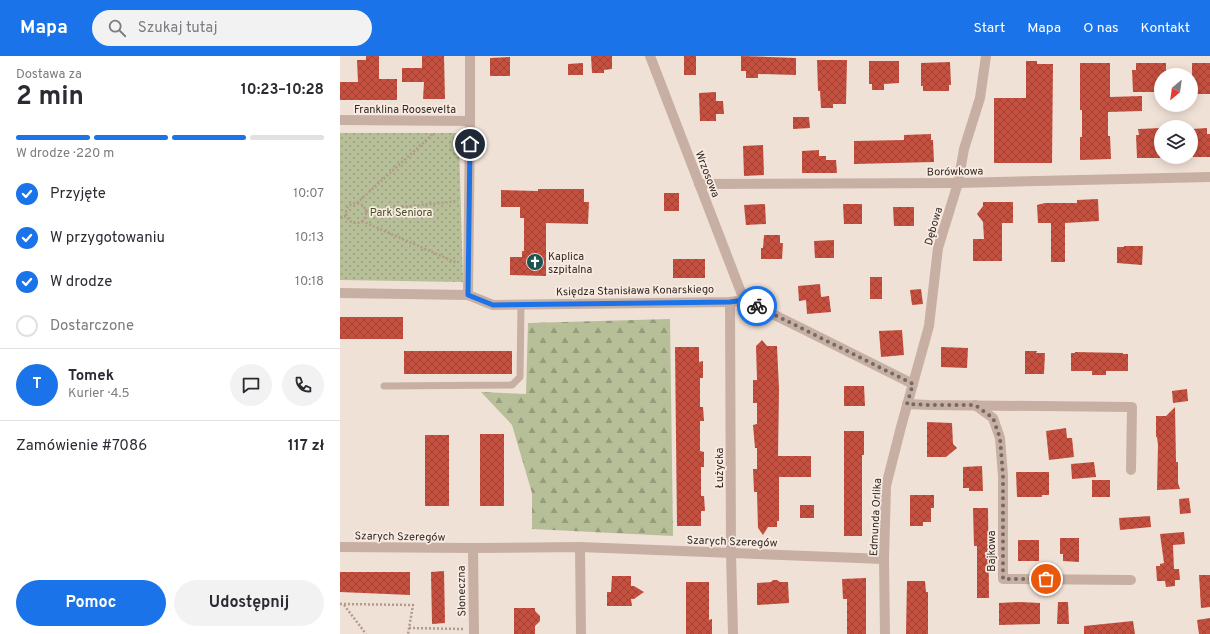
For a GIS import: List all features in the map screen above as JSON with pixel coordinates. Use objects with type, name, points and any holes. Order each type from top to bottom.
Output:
[{"type":"street","points":[[468,295],[470,56]]},
{"type":"street","name":"Wrzosowa","points":[[650,56],[744,300]]},
{"type":"street","name":"Dębowa","points":[[907,404],[929,326],[938,248],[958,183],[964,149],[980,98],[986,56]]},
{"type":"street","name":"Franklina Roosevelta","points":[[340,120],[470,121]]},
{"type":"street","name":"Borówkowa","points":[[699,184],[958,183],[1210,177]]},
{"type":"street","name":"Księdza Stanisława Konarskiego","points":[[340,293],[468,295],[493,305],[730,302],[744,300]]},
{"type":"street","points":[[744,300],[804,328],[913,384]]},
{"type":"street","name":"Łużycka","points":[[730,302],[731,553],[733,634]]},
{"type":"street","points":[[907,404],[1132,407],[1131,470]]},
{"type":"street","name":"Edmunda Orlika","points":[[885,634],[884,559],[886,486],[907,404]]},
{"type":"street","name":"Bajkowa","points":[[975,405],[993,418],[1000,438],[1003,476],[1003,579],[1131,580]]},
{"type":"street","name":"Szarych Szeregów","points":[[340,547],[580,547],[884,559]]},
{"type":"street","points":[[580,547],[581,634]]},
{"type":"street","name":"Słoneczna","points":[[473,548],[474,634]]},
{"type":"lane","points":[[384,386],[512,385],[520,377],[521,304]]},
{"type":"path","points":[[357,202],[363,205],[366,211],[366,217],[362,221],[356,223],[348,219],[348,206],[357,202],[435,132]]},
{"type":"path","points":[[366,211],[461,201]]},
{"type":"path","points":[[340,217],[347,216]]},
{"type":"path","points":[[362,221],[463,266]]},
{"type":"path","points":[[340,604],[413,605],[408,634]]},
{"type":"path","points":[[344,604],[366,634]]},
{"type":"path","points":[[409,628],[463,629]]},
{"type":"green space","name":"Park Seniora","points":[[340,133],[456,133],[458,135],[463,282],[340,280]]},
{"type":"green space","points":[[670,319],[673,536],[532,529],[532,493],[512,425],[481,392],[526,394],[528,323]]},
{"type":"building","points":[[366,56],[379,56],[379,79],[397,79],[397,100],[340,100],[340,82],[358,82],[357,60],[366,60]]},
{"type":"building","points":[[422,56],[444,56],[445,99],[423,99],[424,82],[402,82],[402,68],[422,68]]},
{"type":"building","points":[[591,56],[612,56],[612,69],[604,70],[604,73],[592,73]]},
{"type":"building","points":[[684,56],[696,56],[696,75],[684,75]]},
{"type":"building","points":[[741,56],[796,58],[796,75],[758,74],[758,78],[746,78],[746,71],[741,71]]},
{"type":"building","points":[[510,57],[510,76],[490,76],[490,58]]},
{"type":"building","points":[[817,60],[847,60],[846,104],[833,104],[833,108],[821,108],[820,91],[818,91]]},
{"type":"building","points":[[869,61],[899,61],[899,83],[884,84],[884,90],[872,90],[872,84],[869,84]]},
{"type":"building","points":[[1026,61],[1037,61],[1037,64],[1053,64],[1052,163],[994,163],[994,98],[1026,98]]},
{"type":"building","points":[[950,62],[951,85],[949,85],[949,91],[923,91],[923,86],[921,86],[921,63]]},
{"type":"building","points":[[583,63],[583,75],[568,75],[568,64]]},
{"type":"building","points":[[1080,63],[1110,63],[1110,97],[1142,96],[1142,111],[1108,112],[1108,136],[1110,136],[1111,159],[1080,160],[1082,110],[1080,110]]},
{"type":"building","points":[[1136,63],[1166,63],[1166,68],[1154,68],[1154,92],[1133,92],[1132,70],[1136,70]]},
{"type":"building","points":[[1192,63],[1210,63],[1210,94],[1198,94],[1198,68],[1192,68]]},
{"type":"building","points":[[716,92],[716,101],[723,101],[724,114],[716,114],[716,121],[700,121],[699,93]]},
{"type":"building","points":[[793,117],[809,117],[810,128],[793,129]]},
{"type":"building","points":[[1154,128],[1154,158],[1137,158],[1136,135],[1139,135],[1138,129]]},
{"type":"building","points":[[1207,128],[1207,134],[1210,134],[1210,157],[1198,157],[1198,129]]},
{"type":"building","points":[[931,134],[931,140],[933,140],[934,162],[854,164],[854,141],[904,140],[904,135]]},
{"type":"building","points":[[763,145],[764,175],[744,176],[743,146]]},
{"type":"building","points":[[819,150],[819,156],[826,156],[826,160],[836,160],[837,173],[802,173],[802,151]]},
{"type":"building","points":[[538,189],[584,189],[584,202],[589,202],[588,224],[546,223],[546,276],[510,275],[510,257],[522,257],[522,251],[524,251],[524,218],[520,218],[520,207],[501,207],[501,190],[538,191]]},
{"type":"building","points":[[664,193],[679,193],[679,211],[664,211]]},
{"type":"building","points":[[1098,199],[1099,221],[1065,223],[1065,262],[1051,262],[1051,223],[1038,223],[1037,205],[1045,203],[1077,203],[1077,200]]},
{"type":"building","points":[[983,202],[1013,202],[1013,223],[1002,223],[1002,261],[973,261],[973,239],[984,239],[983,222],[977,214],[983,206]]},
{"type":"building","points":[[765,204],[766,224],[746,225],[744,205]]},
{"type":"building","points":[[843,204],[862,204],[862,224],[844,224]]},
{"type":"building","points":[[893,207],[914,207],[914,226],[894,226]]},
{"type":"building","points":[[764,235],[780,235],[780,243],[783,243],[782,259],[761,259],[761,248],[763,248]]},
{"type":"building","points":[[834,240],[834,258],[815,258],[814,241]]},
{"type":"building","points":[[1143,246],[1142,265],[1117,263],[1117,247]]},
{"type":"building","points":[[673,259],[705,259],[705,278],[673,278]]},
{"type":"building","points":[[870,277],[882,277],[882,299],[870,299]]},
{"type":"building","points":[[820,284],[821,297],[829,296],[831,312],[807,314],[806,300],[799,301],[798,286]]},
{"type":"building","points":[[921,289],[923,304],[912,305],[910,290]]},
{"type":"building","points":[[340,317],[403,317],[403,339],[340,339]]},
{"type":"building","points":[[902,330],[904,355],[881,357],[879,331]]},
{"type":"building","points":[[762,340],[767,346],[777,346],[779,389],[778,456],[811,456],[811,477],[779,477],[779,521],[777,521],[777,527],[768,527],[763,535],[758,528],[757,492],[754,492],[753,469],[757,469],[757,448],[755,448],[753,425],[757,424],[757,403],[753,403],[753,380],[757,380],[756,346]]},
{"type":"building","points":[[675,347],[699,347],[699,362],[703,361],[703,378],[700,378],[700,407],[703,407],[704,421],[700,421],[700,451],[704,452],[704,467],[701,467],[701,496],[704,496],[705,511],[701,511],[701,526],[677,526]]},
{"type":"building","points":[[941,347],[968,348],[967,368],[941,367]]},
{"type":"building","points":[[404,351],[512,351],[512,374],[404,374]]},
{"type":"building","points":[[1025,351],[1045,353],[1044,374],[1025,374]]},
{"type":"building","points":[[1071,353],[1128,354],[1128,371],[1106,371],[1106,375],[1092,375],[1092,371],[1071,371]]},
{"type":"building","points":[[844,386],[864,386],[865,406],[844,406]]},
{"type":"building","points":[[1187,389],[1188,401],[1173,403],[1172,391]]},
{"type":"building","points":[[1175,407],[1176,462],[1178,462],[1178,483],[1180,489],[1157,490],[1158,445],[1156,437],[1156,416],[1166,416]]},
{"type":"building","points":[[927,422],[952,423],[953,444],[957,448],[946,457],[927,457]]},
{"type":"building","points":[[1066,428],[1067,438],[1072,438],[1074,457],[1049,460],[1046,431]]},
{"type":"building","points":[[844,431],[864,431],[864,455],[862,455],[862,536],[844,536]]},
{"type":"building","points":[[480,434],[504,434],[504,506],[480,506]]},
{"type":"building","points":[[425,435],[449,435],[449,506],[425,506]]},
{"type":"building","points":[[1094,462],[1096,477],[1072,479],[1071,464]]},
{"type":"building","points":[[982,466],[983,491],[969,491],[969,488],[963,488],[963,467]]},
{"type":"building","points":[[1016,472],[1049,472],[1049,495],[1042,495],[1042,497],[1017,497]]},
{"type":"building","points":[[1092,480],[1110,480],[1110,497],[1092,497]]},
{"type":"building","points":[[910,495],[934,495],[934,508],[931,508],[931,522],[923,522],[923,526],[910,526]]},
{"type":"building","points":[[1189,498],[1191,513],[1180,514],[1179,499]]},
{"type":"building","points":[[800,505],[814,505],[814,518],[800,518]]},
{"type":"building","points":[[973,508],[988,508],[989,598],[977,598],[977,546],[974,546]]},
{"type":"building","points":[[1150,516],[1151,527],[1120,530],[1119,518]]},
{"type":"building","points":[[1184,532],[1185,544],[1173,545],[1174,569],[1179,569],[1180,580],[1175,580],[1175,586],[1166,587],[1165,581],[1157,581],[1156,566],[1160,566],[1160,564],[1164,563],[1160,534]]},
{"type":"building","points":[[1060,538],[1079,538],[1079,562],[1063,561],[1063,554],[1060,554]]},
{"type":"building","points":[[1018,540],[1039,540],[1039,561],[1018,561]]},
{"type":"building","points":[[444,571],[445,623],[432,624],[431,572]]},
{"type":"building","points":[[340,572],[410,572],[410,595],[340,592]]},
{"type":"building","points":[[1199,575],[1210,575],[1210,607],[1201,608]]},
{"type":"building","points":[[612,576],[631,576],[631,586],[634,586],[644,592],[634,599],[631,599],[632,606],[607,606],[607,592],[611,592]]},
{"type":"building","points":[[866,578],[866,634],[847,634],[847,599],[843,599],[842,579]]},
{"type":"building","points":[[773,580],[788,582],[789,603],[757,605],[757,583],[771,582]]},
{"type":"building","points":[[907,581],[925,581],[926,592],[928,592],[928,634],[906,634]]},
{"type":"building","points":[[686,582],[709,582],[709,620],[712,619],[712,634],[686,634]]},
{"type":"building","points":[[1058,602],[1068,602],[1069,624],[1057,624]]},
{"type":"building","points":[[999,603],[1040,603],[1040,624],[999,625]]},
{"type":"building","points":[[514,608],[535,608],[535,611],[540,616],[540,621],[535,626],[535,634],[514,634]]},
{"type":"building","points":[[1210,618],[1210,634],[1199,634],[1197,620]]},
{"type":"building","points":[[1133,621],[1135,634],[1084,634],[1084,626]]},
{"type":"way so far","points":[[757,306],[804,328],[913,384],[907,404],[975,405],[993,418],[1000,438],[1003,476],[1003,579],[1046,579]]},
{"type":"place","name":"Kaplica szpitalna","points":[[535,262]]},
{"type":"route","points":[[470,144],[468,295],[493,305],[693,301],[730,302],[744,300],[757,306]]}]
